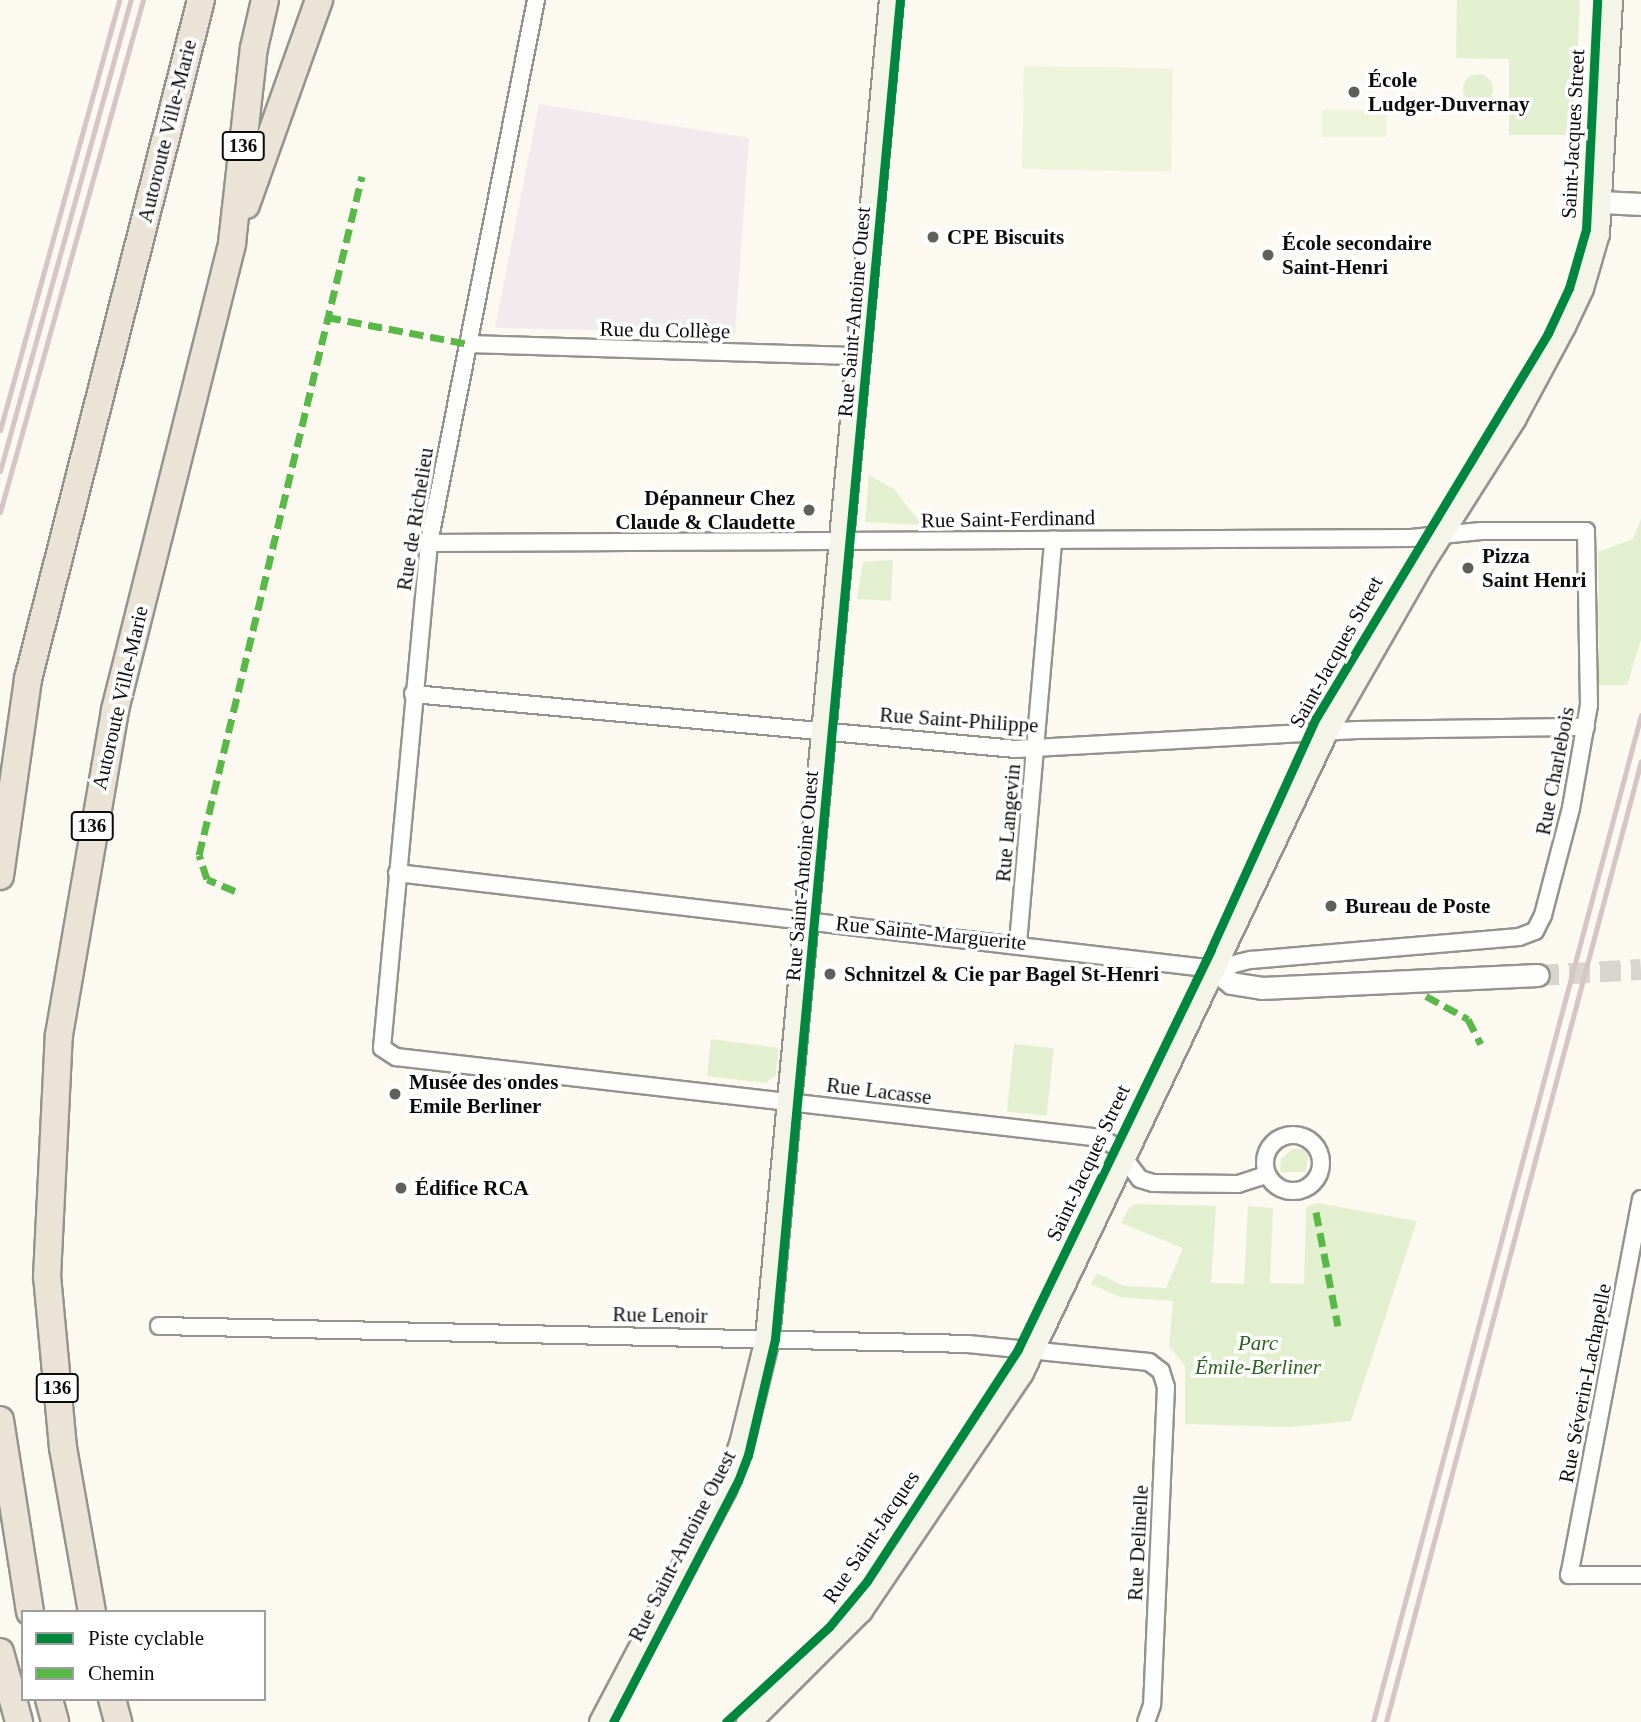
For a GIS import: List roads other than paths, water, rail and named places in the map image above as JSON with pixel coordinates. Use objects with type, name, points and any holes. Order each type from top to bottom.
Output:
[{"type":"highway","name":"Autoroute Ville-Marie","points":[[0,876],[28,679],[201,0]]},
{"type":"highway","name":"Autoroute Ville-Marie","points":[[92,1610],[63,1448],[47,1277],[59,1035],[115,710],[232,243],[254,48],[265,0]]},
{"type":"highway","points":[[232,243],[319,0]]},
{"type":"highway","points":[[0,774],[28,679]]},
{"type":"highway","points":[[0,1420],[30,1610]]},
{"type":"highway","points":[[0,1651],[19,1722]]},
{"type":"highway","points":[[50,1701],[55,1722]]},
{"type":"highway","points":[[113,1701],[118,1722]]},
{"type":"main road","name":"Rue Saint-Antoine Ouest","points":[[601,1722],[728,1480],[767,1338],[792,1102],[891,0]]},
{"type":"main road","name":"Saint-Jacques Street","points":[[757,1719],[860,1610],[1032,1352],[1325,732],[1440,535],[1513,419],[1577,300],[1593,253],[1601,202],[1610,0]]},
{"type":"street","name":"Rue de Richelieu","points":[[384,1051],[381,1037],[429,543],[536,0]]},
{"type":"street","points":[[1601,202],[1641,204]]},
{"type":"street","name":"Rue du Collège","points":[[469,344],[861,356]]},
{"type":"street","name":"Rue Saint-Ferdinand","points":[[429,543],[1053,540],[1587,531]]},
{"type":"street","name":"Rue Charlebois","points":[[1535,931],[1558,863],[1586,727],[1590,555],[1587,531]]},
{"type":"street","name":"Rue Langevin","points":[[1018,943],[1053,540]]},
{"type":"street","name":"Rue Saint-Philippe","points":[[413,694],[825,732],[1036,748],[1325,732],[1586,727]]},
{"type":"street","name":"Rue Sainte-Marguerite","points":[[397,873],[1018,943],[1214,969],[1251,960],[1519,937],[1535,931]]},
{"type":"street","name":"Rue Sainte-Marguerite","points":[[1214,969],[1238,985],[1277,988],[1538,975]]},
{"type":"street","name":"Rue Lacasse","points":[[384,1051],[396,1056],[1101,1138],[1124,1159],[1140,1179],[1153,1183],[1238,1184],[1266,1175]]},
{"type":"street","name":"Rue Séverin-Lachapelle","points":[[1641,1199],[1638,1242],[1569,1575],[1641,1575]]},
{"type":"street","name":"Rue Lenoir","points":[[159,1326],[968,1344],[1032,1352],[1143,1360],[1157,1367]]},
{"type":"street","name":"Rue Delinelle","points":[[1146,1722],[1152,1705],[1165,1420],[1166,1381],[1157,1367]]},
{"type":"tunnel","points":[[1538,975],[1641,969]]},
{"type":"railway","points":[[0,430],[119,0]]},
{"type":"railway","points":[[0,471],[131,0]]},
{"type":"railway","points":[[0,512],[143,0]]},
{"type":"railway","points":[[1373,1722],[1641,715]]},
{"type":"railway","points":[[1386,1722],[1641,761]]},
{"type":"place","name":"École Ludger-Duvernay","points":[[1354,92]]},
{"type":"place","name":"CPE Biscuits","points":[[933,237]]},
{"type":"place","name":"École secondaire Saint-Henri","points":[[1268,255]]},
{"type":"place","name":"Dépanneur Chez Claude & Claudette","points":[[809,510]]},
{"type":"place","name":"Pizza Saint Henri","points":[[1468,568]]},
{"type":"place","name":"Bureau de Poste","points":[[1331,906]]},
{"type":"place","name":"Schnitzel & Cie par Bagel St-Henri","points":[[830,974]]},
{"type":"place","name":"Musée des ondes Emile Berliner","points":[[395,1094]]},
{"type":"place","name":"Édifice RCA","points":[[401,1188]]},
{"type":"park label","name":"Parc Émile-Berliner","points":[[1258,1355]]}]
